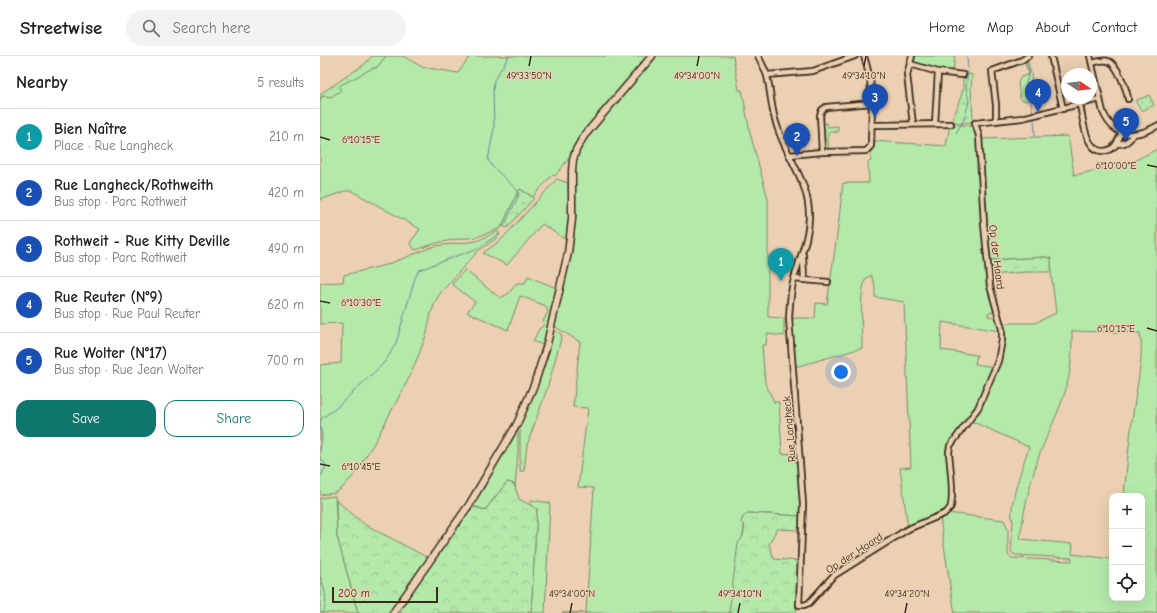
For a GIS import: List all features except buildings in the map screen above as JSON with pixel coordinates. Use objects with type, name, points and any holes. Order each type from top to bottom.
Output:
[{"type":"main road","points":[[393,613],[464,513],[517,424],[534,385],[546,348],[568,253],[572,219],[572,171],[576,150],[584,136],[652,56]]},
{"type":"street","name":"Rue Langheck","points":[[758,56],[767,75],[772,112],[782,142],[801,177],[809,203],[809,218],[803,253],[794,279],[789,318],[803,504],[799,605]]},
{"type":"street","points":[[767,75],[813,71],[855,56]]},
{"type":"street","points":[[789,155],[822,152],[866,151],[869,149],[871,146],[872,103],[870,78],[864,56]]},
{"type":"street","points":[[912,56],[908,75],[913,124]]},
{"type":"street","points":[[1028,56],[1022,60],[992,71],[996,105],[996,121],[1022,118],[1080,104],[1087,136],[1094,149],[1101,151],[1108,150],[1117,144],[1131,139],[1133,134]]},
{"type":"street","points":[[1051,56],[1063,109]]},
{"type":"street","points":[[1090,56],[1103,112],[1107,120],[1114,128],[1122,132],[1133,134],[1146,132],[1157,126]]},
{"type":"street","points":[[1092,63],[1106,60],[1114,65],[1128,93],[1128,99]]},
{"type":"street","points":[[910,64],[938,72],[963,75]]},
{"type":"street","points":[[935,124],[938,72]]},
{"type":"street","points":[[822,152],[820,115],[822,110],[826,107],[872,103]]},
{"type":"street","name":"Op der Haard","points":[[799,605],[804,605],[808,602],[833,576],[908,529],[946,513],[951,506],[950,446],[978,408],[998,361],[1002,340],[1002,329],[990,286],[984,224],[979,136],[975,123],[996,121]]},
{"type":"street","points":[[875,125],[951,124]]},
{"type":"street","points":[[1117,144],[1122,132]]},
{"type":"street","name":"Rue Langheck","points":[[803,253],[804,280]]},
{"type":"street","points":[[794,279],[828,282]]},
{"type":"green space","points":[[372,56],[386,56],[376,68],[373,68],[339,86],[341,90],[331,97],[322,96],[320,100],[320,94],[365,64]]},
{"type":"green space","points":[[386,56],[403,56],[422,67],[458,73],[470,56],[648,56],[580,136],[566,162],[555,176],[552,175],[533,197],[520,189],[501,228],[477,237],[437,243],[415,250],[410,243],[420,229],[352,191],[345,191],[320,200],[320,100],[328,92],[344,82],[373,68],[376,68]]},
{"type":"green space","points":[[656,56],[733,56],[739,90],[742,90],[750,133],[768,199],[768,317],[784,318],[784,336],[767,334],[766,345],[762,345],[765,383],[774,402],[779,402],[782,454],[797,453],[802,516],[748,513],[744,525],[729,613],[586,613],[594,488],[578,487],[588,408],[573,407],[580,342],[554,326],[573,240],[576,215],[575,168],[579,149],[586,137]]},
{"type":"green space","points":[[914,56],[955,56],[953,72],[937,70],[912,62]]},
{"type":"green space","points":[[1024,62],[1028,62],[1032,78],[1028,85],[1030,99],[1027,101],[1020,98],[1018,83],[1021,77],[1027,75],[1029,72]]},
{"type":"green space","points":[[969,74],[972,75],[971,88],[973,119],[971,122],[952,122],[963,90],[963,76]]},
{"type":"green space","points":[[1149,95],[1154,105],[1142,111],[1135,101]]},
{"type":"green space","points":[[827,123],[828,127],[838,126],[838,132],[828,132],[828,149],[824,149],[822,124]]},
{"type":"green space","points":[[950,125],[970,125],[970,127],[973,127],[977,138],[980,204],[986,269],[995,312],[988,313],[988,316],[996,317],[1000,331],[942,322],[941,350],[977,355],[975,364],[994,367],[975,411],[950,444],[950,505],[947,510],[908,528],[900,468],[911,467],[904,302],[875,297],[875,286],[871,275],[866,279],[862,292],[862,348],[795,367],[792,323],[793,318],[815,318],[816,303],[827,304],[843,183],[869,183],[868,162],[871,161],[874,141],[946,146]]},
{"type":"green space","points":[[1068,136],[1074,175],[1121,165],[1136,160],[1157,149],[1157,613],[955,613],[940,518],[950,514],[956,514],[1004,520],[1008,529],[1008,555],[1012,558],[1072,561],[1072,558],[1015,555],[1011,552],[1013,521],[1012,506],[1029,447],[971,421],[998,364],[1002,323],[1035,323],[1056,313],[1051,272],[1051,258],[989,260],[985,195],[983,193],[982,139]],"holes":[[[1072,331],[1140,333],[1140,366],[1127,460],[1124,493],[1145,493],[1145,601],[1109,601],[1109,559],[1072,554],[1073,544],[1020,539],[1023,517],[1036,464],[1067,386],[1071,365]]]},
{"type":"green space","points":[[557,179],[568,183],[569,216],[566,240],[542,224],[507,265],[483,253],[501,240]]},
{"type":"green space","points":[[520,189],[534,198],[507,228],[502,226],[517,194]]},
{"type":"green space","points":[[498,231],[500,234],[497,238],[478,251],[441,292],[436,300],[431,313],[427,333],[409,378],[377,438],[355,474],[335,493],[320,495],[320,365],[341,363],[342,323],[320,324],[320,283],[343,282],[344,275],[386,265],[435,246],[477,241]]},
{"type":"green space","points":[[1051,258],[1051,272],[1026,272],[990,275],[989,260]]},
{"type":"green space","points":[[465,270],[500,298],[508,294],[517,283],[525,283],[528,276],[556,288],[543,345],[533,341],[539,329],[543,326],[544,319],[548,312],[546,306],[520,296],[508,330],[467,312],[475,302],[452,284]]},
{"type":"green space","points":[[553,329],[562,335],[548,386],[527,445],[524,471],[520,471],[520,422]]},
{"type":"green space","points":[[516,430],[518,431],[518,451],[515,489],[514,484],[507,482],[485,510],[471,505]]},
{"type":"green space","points":[[507,482],[514,484],[519,499],[537,509],[531,613],[528,610],[528,613],[358,613],[337,536],[336,500],[364,524],[434,561],[466,515],[474,507],[485,510]]},
{"type":"green space","points":[[335,496],[337,536],[358,613],[320,613],[320,498]]},
{"type":"green space","points":[[531,500],[550,503],[545,613],[531,613],[537,509],[530,504]]},
{"type":"green space","points":[[748,513],[802,516],[801,537],[798,537],[799,530],[777,529],[769,544],[774,559],[800,561],[796,613],[729,613],[738,543],[744,530],[744,525],[741,522],[743,517]]},
{"type":"waterway","points":[[504,226],[519,192],[492,166],[488,160],[494,128],[494,80],[509,56]]},
{"type":"waterway","points":[[956,133],[964,120],[969,101],[966,88],[968,70],[967,56]]},
{"type":"waterway","points":[[1026,62],[1029,72],[1026,83],[1033,112]]},
{"type":"waterway","points":[[1034,119],[1035,136]]},
{"type":"waterway","points":[[320,423],[322,418],[335,409],[385,362],[396,343],[415,278],[419,270],[478,248],[499,234]]},
{"type":"waterway","points":[[320,425],[322,436],[320,451]]},
{"type":"waterway","points":[[320,459],[326,466],[320,478]]},
{"type":"waterway","points":[[320,575],[326,598],[323,613]]},
{"type":"place","name":"Rue Reuter (N°9)","points":[[1038,112]]},
{"type":"place","name":"Rothweit - Rue Kitty Deville","points":[[875,117]]},
{"type":"place","name":"Rue Wolter (N°17)","points":[[1126,141]]},
{"type":"place","name":"Rue Langheck/Rothweith","points":[[797,156]]},
{"type":"place","name":"Bien Naître","points":[[781,281]]}]
